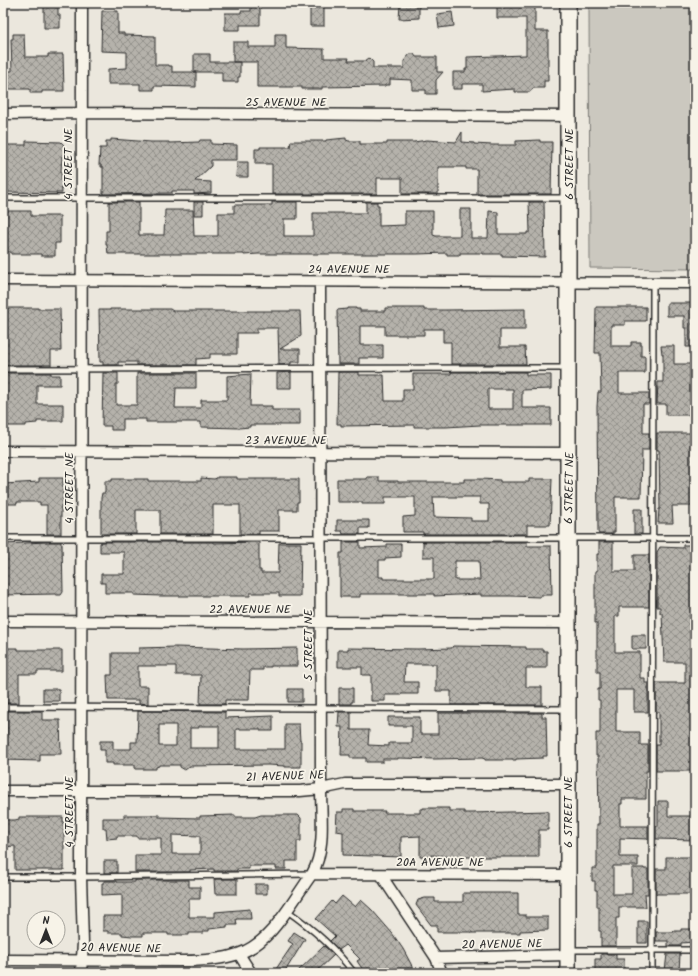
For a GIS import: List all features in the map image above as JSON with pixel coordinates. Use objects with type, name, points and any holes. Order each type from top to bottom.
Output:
[{"type":"street","name":"4 STREET NE","points":[[81,973],[82,3]]},
{"type":"street","name":"6 STREET NE","points":[[568,3],[568,973]]},
{"type":"street","name":"25 AVENUE NE","points":[[3,114],[81,113],[569,116]]},
{"type":"street","name":"24 AVENUE NE","points":[[3,280],[695,283]]},
{"type":"street","name":"5 STREET NE","points":[[239,954],[266,936],[274,928],[312,874],[317,864],[320,850],[320,282]]},
{"type":"street","name":"23 AVENUE NE","points":[[3,451],[569,453]]},
{"type":"street","name":"22 AVENUE NE","points":[[3,621],[568,623]]},
{"type":"street","name":"21 AVENUE NE","points":[[3,791],[300,791],[321,789],[345,784],[568,784]]},
{"type":"street","name":"20A AVENUE NE","points":[[312,874],[568,875]]},
{"type":"street","points":[[381,875],[436,958],[442,973]]},
{"type":"street","name":"20 AVENUE NE","points":[[436,958],[568,953]]},
{"type":"street","points":[[239,954],[251,973]]},
{"type":"street","name":"20 AVENUE NE","points":[[3,960],[183,961],[239,954]]},
{"type":"lane","points":[[3,198],[569,198]]},
{"type":"lane","points":[[652,973],[653,283]]},
{"type":"lane","points":[[3,369],[569,368]]},
{"type":"lane","points":[[3,538],[695,538]]},
{"type":"lane","points":[[3,707],[568,709]]},
{"type":"lane","points":[[3,877],[312,874]]},
{"type":"lane","points":[[286,910],[319,935],[333,948],[354,973]]},
{"type":"lane","points":[[568,953],[695,950]]},
{"type":"shaded area","points":[[589,3],[695,3],[695,269],[590,268]]},
{"type":"building","points":[[44,3],[58,3],[60,28],[44,28]]},
{"type":"building","points":[[251,3],[260,3],[260,25],[240,25],[240,30],[225,30],[225,13],[241,13],[241,11],[251,11]]},
{"type":"building","points":[[310,3],[324,3],[324,26],[310,26]]},
{"type":"building","points":[[497,3],[535,3],[535,31],[548,31],[548,81],[544,81],[544,88],[533,88],[530,92],[515,92],[515,89],[482,91],[482,84],[462,84],[462,89],[453,89],[453,72],[465,72],[465,69],[467,69],[467,57],[526,55],[526,18],[497,18]]},
{"type":"building","points":[[400,5],[419,5],[419,18],[399,19]]},
{"type":"building","points":[[102,11],[118,11],[118,33],[124,33],[124,35],[155,36],[155,65],[172,66],[172,72],[196,72],[196,87],[154,86],[154,90],[140,90],[140,84],[108,84],[108,69],[127,68],[127,52],[101,51]]},
{"type":"building","points":[[452,12],[454,26],[439,28],[437,14]]},
{"type":"building","points":[[13,34],[24,34],[25,57],[48,57],[48,54],[63,54],[64,91],[42,91],[42,93],[30,93],[30,89],[3,89],[3,71],[12,71],[11,39],[13,39]]},
{"type":"building","points":[[275,34],[286,34],[286,48],[324,49],[324,58],[349,58],[348,61],[365,61],[369,58],[373,62],[373,68],[404,68],[404,61],[410,54],[414,54],[416,57],[437,57],[437,72],[443,72],[436,80],[436,94],[426,94],[426,90],[412,90],[412,80],[390,79],[390,85],[385,86],[322,87],[322,89],[302,89],[302,87],[257,87],[257,62],[233,62],[233,42],[248,42],[248,47],[275,47]]},
{"type":"building","points":[[194,54],[210,54],[210,62],[240,62],[240,77],[238,77],[238,82],[222,82],[222,72],[194,72]]},
{"type":"building","points":[[462,132],[462,142],[474,144],[516,145],[516,141],[540,140],[540,142],[552,142],[551,194],[477,194],[477,169],[466,169],[466,167],[438,167],[438,194],[402,194],[402,178],[377,178],[377,194],[272,194],[272,164],[255,164],[255,149],[260,149],[260,147],[290,147],[291,141],[326,141],[346,138],[346,140],[349,141],[360,141],[360,144],[387,144],[387,142],[414,142],[427,140],[456,142]]},
{"type":"building","points":[[111,139],[169,143],[211,140],[211,144],[237,145],[237,160],[211,160],[211,166],[195,181],[211,182],[211,193],[194,194],[194,191],[172,191],[172,193],[103,194],[103,167],[99,165],[100,148],[106,148],[106,141],[111,141]]},
{"type":"building","points":[[26,141],[61,142],[64,145],[64,156],[62,156],[61,171],[62,193],[3,192],[3,145],[26,145]]},
{"type":"building","points":[[237,162],[248,162],[248,177],[236,177]]},
{"type":"building","points":[[109,202],[139,202],[139,235],[164,235],[165,210],[193,210],[194,236],[218,236],[218,213],[234,213],[234,205],[272,205],[272,202],[297,202],[297,219],[284,219],[284,236],[313,236],[313,213],[366,213],[366,202],[377,202],[377,205],[379,205],[379,226],[405,225],[405,211],[433,211],[433,235],[436,236],[460,236],[460,209],[471,209],[471,238],[488,238],[489,211],[498,212],[498,234],[527,234],[527,232],[530,232],[529,202],[544,202],[545,257],[502,256],[502,254],[483,253],[460,253],[460,255],[447,255],[447,253],[244,255],[108,254],[106,245],[106,231],[109,231]]},
{"type":"building","points":[[194,202],[203,202],[203,215],[194,215]]},
{"type":"building","points":[[3,211],[31,211],[31,216],[60,216],[60,243],[55,243],[55,256],[41,256],[41,254],[11,254],[11,252],[3,252]]},
{"type":"building","points":[[667,303],[695,303],[695,347],[686,347],[686,328],[684,328],[684,316],[667,316]]},
{"type":"building","points":[[596,307],[646,307],[646,321],[625,321],[625,325],[611,325],[611,346],[631,346],[631,342],[641,342],[641,356],[645,356],[645,373],[619,373],[619,393],[649,393],[649,404],[643,404],[643,433],[649,433],[649,450],[642,450],[641,497],[615,497],[615,532],[613,532],[613,534],[599,534],[598,532],[597,407],[598,392],[601,392],[600,353],[595,353]]},
{"type":"building","points":[[3,308],[60,309],[61,351],[51,351],[51,365],[3,365]]},
{"type":"building","points":[[356,308],[360,309],[360,311],[385,311],[385,308],[424,308],[424,310],[525,309],[525,330],[500,330],[500,347],[525,347],[526,364],[451,364],[451,342],[443,342],[443,329],[424,329],[424,335],[385,335],[385,326],[360,326],[360,345],[383,345],[383,358],[359,358],[359,364],[338,364],[337,310]]},
{"type":"building","points":[[170,309],[173,311],[300,311],[301,336],[280,349],[300,349],[300,362],[291,362],[291,364],[279,365],[278,328],[257,328],[257,333],[237,333],[237,354],[210,354],[210,358],[196,359],[196,365],[137,365],[137,362],[118,362],[118,365],[103,365],[103,362],[100,362],[99,310]]},
{"type":"building","points":[[661,346],[674,346],[674,364],[695,364],[695,415],[666,415],[666,404],[657,404],[658,382],[663,382],[663,354]]},
{"type":"building","points":[[291,372],[291,388],[277,388],[277,373]]},
{"type":"building","points":[[338,372],[359,372],[359,375],[384,375],[385,401],[403,401],[403,389],[413,389],[413,374],[451,374],[451,372],[526,372],[526,375],[551,375],[551,389],[522,390],[522,408],[551,408],[551,425],[414,427],[414,425],[341,426],[341,424],[337,424]],"holes":[[[488,389],[513,389],[513,409],[488,409]]]},
{"type":"building","points":[[3,373],[51,373],[51,375],[60,375],[60,385],[37,385],[37,404],[63,404],[63,421],[37,421],[37,423],[26,424],[26,426],[3,426]]},
{"type":"building","points":[[103,373],[118,373],[118,384],[116,384],[116,405],[137,405],[137,373],[196,373],[196,388],[176,388],[175,408],[201,408],[201,400],[227,400],[227,376],[251,374],[250,406],[272,406],[272,410],[300,410],[300,425],[250,425],[250,427],[239,428],[201,427],[201,422],[146,422],[146,419],[123,419],[123,430],[111,430],[111,426],[102,426]]},
{"type":"building","points":[[657,433],[695,433],[695,506],[672,506],[673,523],[658,523],[660,509],[659,450],[657,450]]},
{"type":"building","points":[[217,477],[237,477],[237,479],[299,479],[299,502],[297,502],[297,510],[279,510],[279,531],[259,531],[259,534],[240,534],[240,505],[213,505],[213,534],[160,534],[160,510],[136,510],[136,534],[101,534],[101,498],[102,493],[105,493],[105,481],[112,481],[112,479],[148,479],[148,481],[201,481],[201,478],[214,479]]},
{"type":"building","points":[[367,477],[379,477],[379,481],[398,482],[464,482],[464,479],[481,479],[500,480],[500,482],[529,482],[529,479],[552,479],[550,525],[527,525],[527,534],[423,534],[423,532],[403,532],[403,517],[415,516],[415,497],[385,497],[385,504],[337,502],[337,479],[367,479]],"holes":[[[433,497],[480,497],[480,504],[489,504],[489,521],[471,521],[471,518],[434,517]]]},
{"type":"building","points":[[39,478],[63,478],[61,534],[47,534],[47,505],[40,505],[40,502],[17,502],[17,504],[6,504],[6,500],[3,500],[3,484],[39,482]]},
{"type":"building","points":[[634,509],[642,509],[642,534],[634,534]]},
{"type":"building","points":[[337,520],[369,520],[369,528],[360,528],[360,534],[343,534],[342,531],[337,531]]},
{"type":"building","points":[[61,542],[62,544],[63,592],[61,595],[3,595],[3,544]]},
{"type":"building","points":[[101,542],[259,542],[259,570],[261,570],[261,573],[278,573],[279,543],[301,543],[300,596],[279,596],[279,593],[250,593],[250,596],[161,596],[134,595],[134,593],[105,593],[105,583],[101,583],[101,574],[124,574],[124,552],[100,552]]},
{"type":"building","points":[[343,542],[360,542],[360,548],[387,547],[387,544],[401,544],[401,557],[379,560],[379,577],[383,577],[383,579],[434,579],[434,557],[423,557],[423,542],[527,542],[527,546],[551,546],[552,595],[541,595],[540,597],[481,596],[481,594],[434,596],[434,594],[360,594],[360,597],[340,597],[340,553],[343,553]],"holes":[[[455,561],[479,561],[480,580],[455,580]]]},
{"type":"building","points":[[599,542],[613,542],[613,571],[634,571],[634,555],[649,555],[649,607],[619,607],[619,616],[615,616],[615,652],[640,652],[640,678],[645,678],[645,683],[648,683],[648,712],[634,712],[634,690],[616,690],[616,732],[640,732],[640,745],[648,745],[646,799],[622,799],[622,804],[620,804],[620,826],[648,826],[648,839],[620,838],[620,857],[638,857],[638,866],[613,866],[613,894],[632,894],[632,868],[644,868],[648,869],[648,894],[645,894],[646,907],[619,907],[619,918],[616,918],[616,946],[601,946],[601,931],[599,931],[599,907],[597,907],[597,890],[595,890],[595,881],[592,881],[592,868],[597,868],[597,824],[599,824],[598,756],[596,756],[596,733],[600,733],[600,700],[598,700],[598,689],[600,689],[600,672],[597,672],[595,571],[597,571]]},
{"type":"building","points":[[683,545],[695,545],[695,771],[656,771],[656,745],[659,745],[659,712],[656,712],[656,683],[685,683],[685,662],[664,662],[662,613],[660,613],[660,607],[657,607],[657,552],[660,547],[683,548]]},
{"type":"building","points":[[632,635],[646,635],[646,649],[632,649]]},
{"type":"building","points":[[453,646],[526,647],[526,649],[543,649],[543,651],[547,651],[547,668],[526,668],[526,687],[542,687],[542,705],[451,705],[451,691],[436,691],[436,664],[405,664],[404,682],[418,682],[418,694],[385,695],[385,701],[371,701],[371,675],[362,675],[362,667],[338,667],[338,650],[348,650],[348,648],[418,649],[452,648]]},
{"type":"building","points":[[176,647],[243,649],[297,648],[297,666],[271,666],[263,667],[263,670],[250,670],[249,700],[225,700],[225,704],[200,704],[201,675],[176,675],[176,666],[138,666],[138,686],[148,686],[148,704],[139,703],[139,700],[108,700],[107,675],[112,675],[112,653],[139,653],[139,648]]},
{"type":"building","points":[[3,648],[18,648],[18,650],[62,650],[62,671],[37,671],[37,674],[19,674],[19,703],[7,703],[7,698],[5,698]]},
{"type":"building","points":[[339,688],[353,688],[353,702],[351,702],[351,704],[339,704]]},
{"type":"building","points":[[43,689],[59,689],[59,701],[43,701]]},
{"type":"building","points":[[288,689],[302,689],[302,702],[288,702]]},
{"type":"building","points":[[7,711],[42,711],[42,720],[60,720],[61,754],[40,754],[40,761],[4,760],[4,735],[7,735]]},
{"type":"building","points":[[138,711],[225,712],[225,718],[273,716],[273,731],[260,731],[260,729],[236,729],[236,749],[285,749],[285,724],[299,724],[301,741],[301,767],[268,765],[190,766],[185,770],[180,767],[180,765],[159,765],[156,769],[135,769],[135,765],[113,765],[113,763],[105,763],[105,750],[100,750],[100,741],[113,741],[113,749],[131,749],[131,742],[137,742]],"holes":[[[159,725],[176,725],[176,746],[159,746]],[[199,726],[219,726],[219,748],[190,748],[190,728],[199,728]]]},
{"type":"building","points":[[339,712],[351,712],[351,730],[369,730],[368,745],[389,746],[389,743],[412,743],[412,726],[388,726],[388,717],[420,717],[420,734],[438,734],[438,713],[542,713],[542,717],[546,717],[547,756],[543,756],[543,758],[516,760],[485,760],[482,758],[398,758],[383,759],[383,762],[366,762],[366,758],[350,758],[350,755],[341,755],[342,727],[338,727]]},
{"type":"building","points":[[658,801],[668,801],[668,816],[695,816],[695,840],[656,839],[656,826],[658,826]]},
{"type":"building","points":[[449,808],[449,811],[464,811],[464,813],[548,811],[548,830],[539,830],[539,857],[452,857],[431,855],[431,857],[420,857],[420,836],[401,837],[401,857],[343,855],[343,832],[336,831],[337,812],[343,812],[343,809],[354,809],[354,811],[385,811],[384,813],[420,813],[420,809]]},
{"type":"building","points":[[124,815],[159,815],[159,817],[200,818],[200,816],[235,815],[235,817],[255,817],[261,815],[298,815],[301,818],[301,841],[297,841],[297,861],[286,861],[286,869],[276,869],[276,866],[249,866],[249,869],[237,869],[237,871],[214,871],[214,869],[190,870],[190,872],[135,872],[135,855],[161,855],[161,838],[117,836],[117,838],[107,839],[106,828],[103,828],[103,818],[124,818]],"holes":[[[172,835],[200,836],[200,854],[172,854]]]},
{"type":"building","points":[[19,817],[63,817],[64,870],[15,870],[15,846],[3,847],[3,820],[15,820],[19,819]]},
{"type":"building","points":[[666,857],[695,857],[695,894],[656,894],[656,869],[666,869]]},
{"type":"building","points":[[104,861],[117,861],[117,873],[104,873]]},
{"type":"building","points":[[214,879],[237,879],[237,894],[215,894]]},
{"type":"building","points":[[135,880],[189,880],[189,887],[200,887],[200,899],[189,899],[189,917],[215,917],[215,912],[250,909],[251,919],[236,919],[237,925],[227,925],[227,927],[203,931],[203,933],[189,933],[189,935],[143,933],[143,936],[132,936],[122,935],[122,933],[108,933],[108,931],[103,931],[103,916],[122,916],[122,894],[102,895],[102,883],[104,883],[104,881],[135,882]]},
{"type":"building","points":[[255,884],[267,884],[267,894],[255,894]]},
{"type":"building","points":[[463,893],[518,893],[518,915],[526,915],[526,917],[548,917],[548,930],[520,931],[520,933],[437,932],[437,925],[431,925],[416,905],[418,900],[425,898],[435,898],[435,902],[463,902]]},
{"type":"building","points":[[342,896],[355,907],[361,900],[372,910],[392,933],[403,949],[414,973],[365,973],[357,961],[360,959],[346,945],[339,950],[330,941],[335,936],[316,919],[332,901],[335,904]]},
{"type":"building","points":[[638,921],[647,921],[647,943],[638,943]]},
{"type":"building","points":[[681,929],[693,929],[694,942],[681,943],[681,946],[668,946],[668,941],[656,941],[656,932],[674,932],[673,931],[681,931]]},
{"type":"building","points":[[294,932],[305,939],[284,973],[282,973],[276,969],[293,944],[288,941]]},
{"type":"building","points":[[324,946],[334,955],[315,973],[296,973]]},
{"type":"building","points":[[601,954],[616,954],[616,959],[624,959],[624,973],[595,973],[595,959],[601,959]]},
{"type":"building","points":[[667,954],[680,954],[679,972],[665,971]]}]
